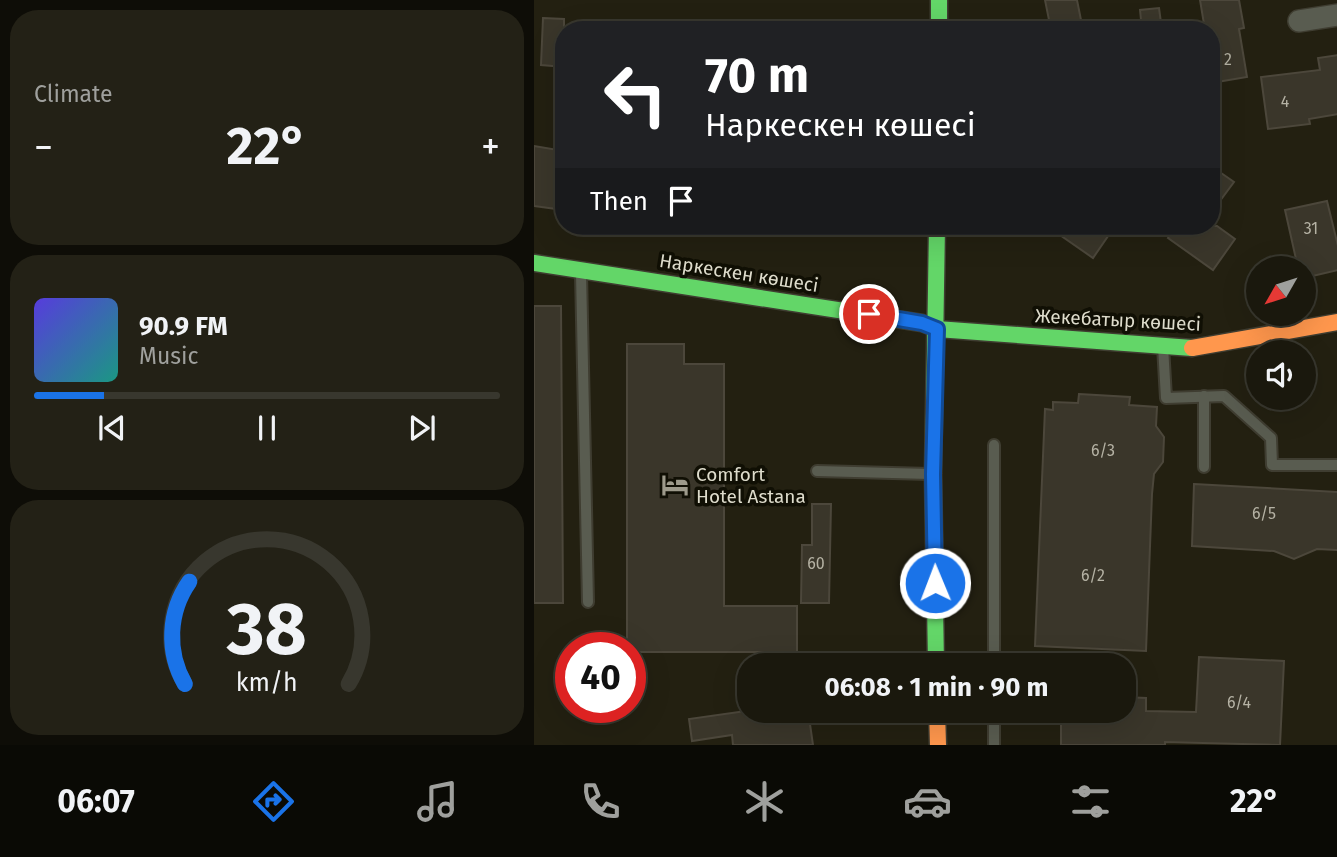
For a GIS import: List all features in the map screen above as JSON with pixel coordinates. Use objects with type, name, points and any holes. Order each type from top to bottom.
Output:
[{"type":"street","points":[[939,0],[939,21]]},
{"type":"street","points":[[1299,20],[1337,15]]},
{"type":"street","points":[[936,653],[933,474],[937,235]]},
{"type":"street","name":"Наркескен көшесі","points":[[534,263],[922,323],[937,329]]},
{"type":"street","name":"Жекебатыр көшесі","points":[[937,329],[1195,348],[1337,322]]},
{"type":"street","points":[[937,723],[938,745]]},
{"type":"lane","points":[[581,270],[588,602]]},
{"type":"lane","points":[[1163,346],[1166,398],[1224,396],[1271,438],[1272,465],[1337,465]]},
{"type":"lane","points":[[1204,396],[1204,467]]},
{"type":"lane","points":[[994,445],[994,653]]},
{"type":"lane","points":[[817,471],[933,474]]},
{"type":"lane","points":[[994,723],[994,745]]},
{"type":"building","points":[[1045,0],[1077,0],[1081,21],[1049,21]]},
{"type":"building","points":[[1200,0],[1239,0],[1244,28],[1239,29],[1247,77],[1220,82],[1220,21],[1204,21]]},
{"type":"building","points":[[1159,8],[1161,21],[1141,21],[1140,10]]},
{"type":"building","points":[[543,18],[564,19],[555,21],[555,66],[541,65]]},
{"type":"building","points":[[1338,55],[1338,114],[1309,119],[1310,124],[1268,129],[1261,77],[1320,70],[1318,58]]},
{"type":"building","points":[[534,146],[555,150],[555,209],[534,206]]},
{"type":"building","points":[[1220,172],[1234,182],[1220,201]]},
{"type":"building","points":[[1327,201],[1338,246],[1338,270],[1316,275],[1316,256],[1295,256],[1285,210]]},
{"type":"building","points":[[1220,228],[1235,239],[1213,270],[1168,238],[1170,235],[1220,235]]},
{"type":"building","points":[[1060,235],[1109,235],[1093,258]]},
{"type":"building","points":[[534,306],[561,306],[563,603],[534,603]]},
{"type":"building","name":"Comfort Hotel Astana","points":[[627,344],[684,344],[684,364],[724,364],[724,606],[797,606],[797,652],[646,652],[646,632],[627,632]]},
{"type":"building","points":[[1079,394],[1130,397],[1129,405],[1157,407],[1156,426],[1164,437],[1163,462],[1154,474],[1152,494],[1146,651],[1035,646],[1045,409],[1053,410],[1053,402],[1078,403]]},
{"type":"building","points":[[1194,484],[1338,492],[1338,550],[1317,549],[1294,559],[1274,551],[1192,546]]},
{"type":"building","points":[[812,504],[831,504],[829,603],[801,603],[802,545],[812,545]]},
{"type":"building","points":[[1199,657],[1284,661],[1280,745],[1165,742],[1165,745],[1061,745],[1061,723],[1136,723],[1136,698],[1146,698],[1146,711],[1196,712]]},
{"type":"building","points":[[737,712],[737,723],[810,723],[813,745],[733,745],[732,735],[692,741],[689,719]]},
{"type":"traffic: fast","points":[[939,0],[939,21]]},
{"type":"traffic: fast","points":[[936,653],[933,474],[937,235]]},
{"type":"traffic: fast","points":[[534,263],[922,323],[937,329],[1192,348]]},
{"type":"traffic: slow","points":[[1192,348],[1338,322]]},
{"type":"traffic: slow","points":[[937,723],[938,745]]},
{"type":"place","name":"Comfort Hotel Astana","points":[[675,485]]},
{"type":"route","points":[[869,314],[922,323],[937,329],[933,474],[935,583]]}]
